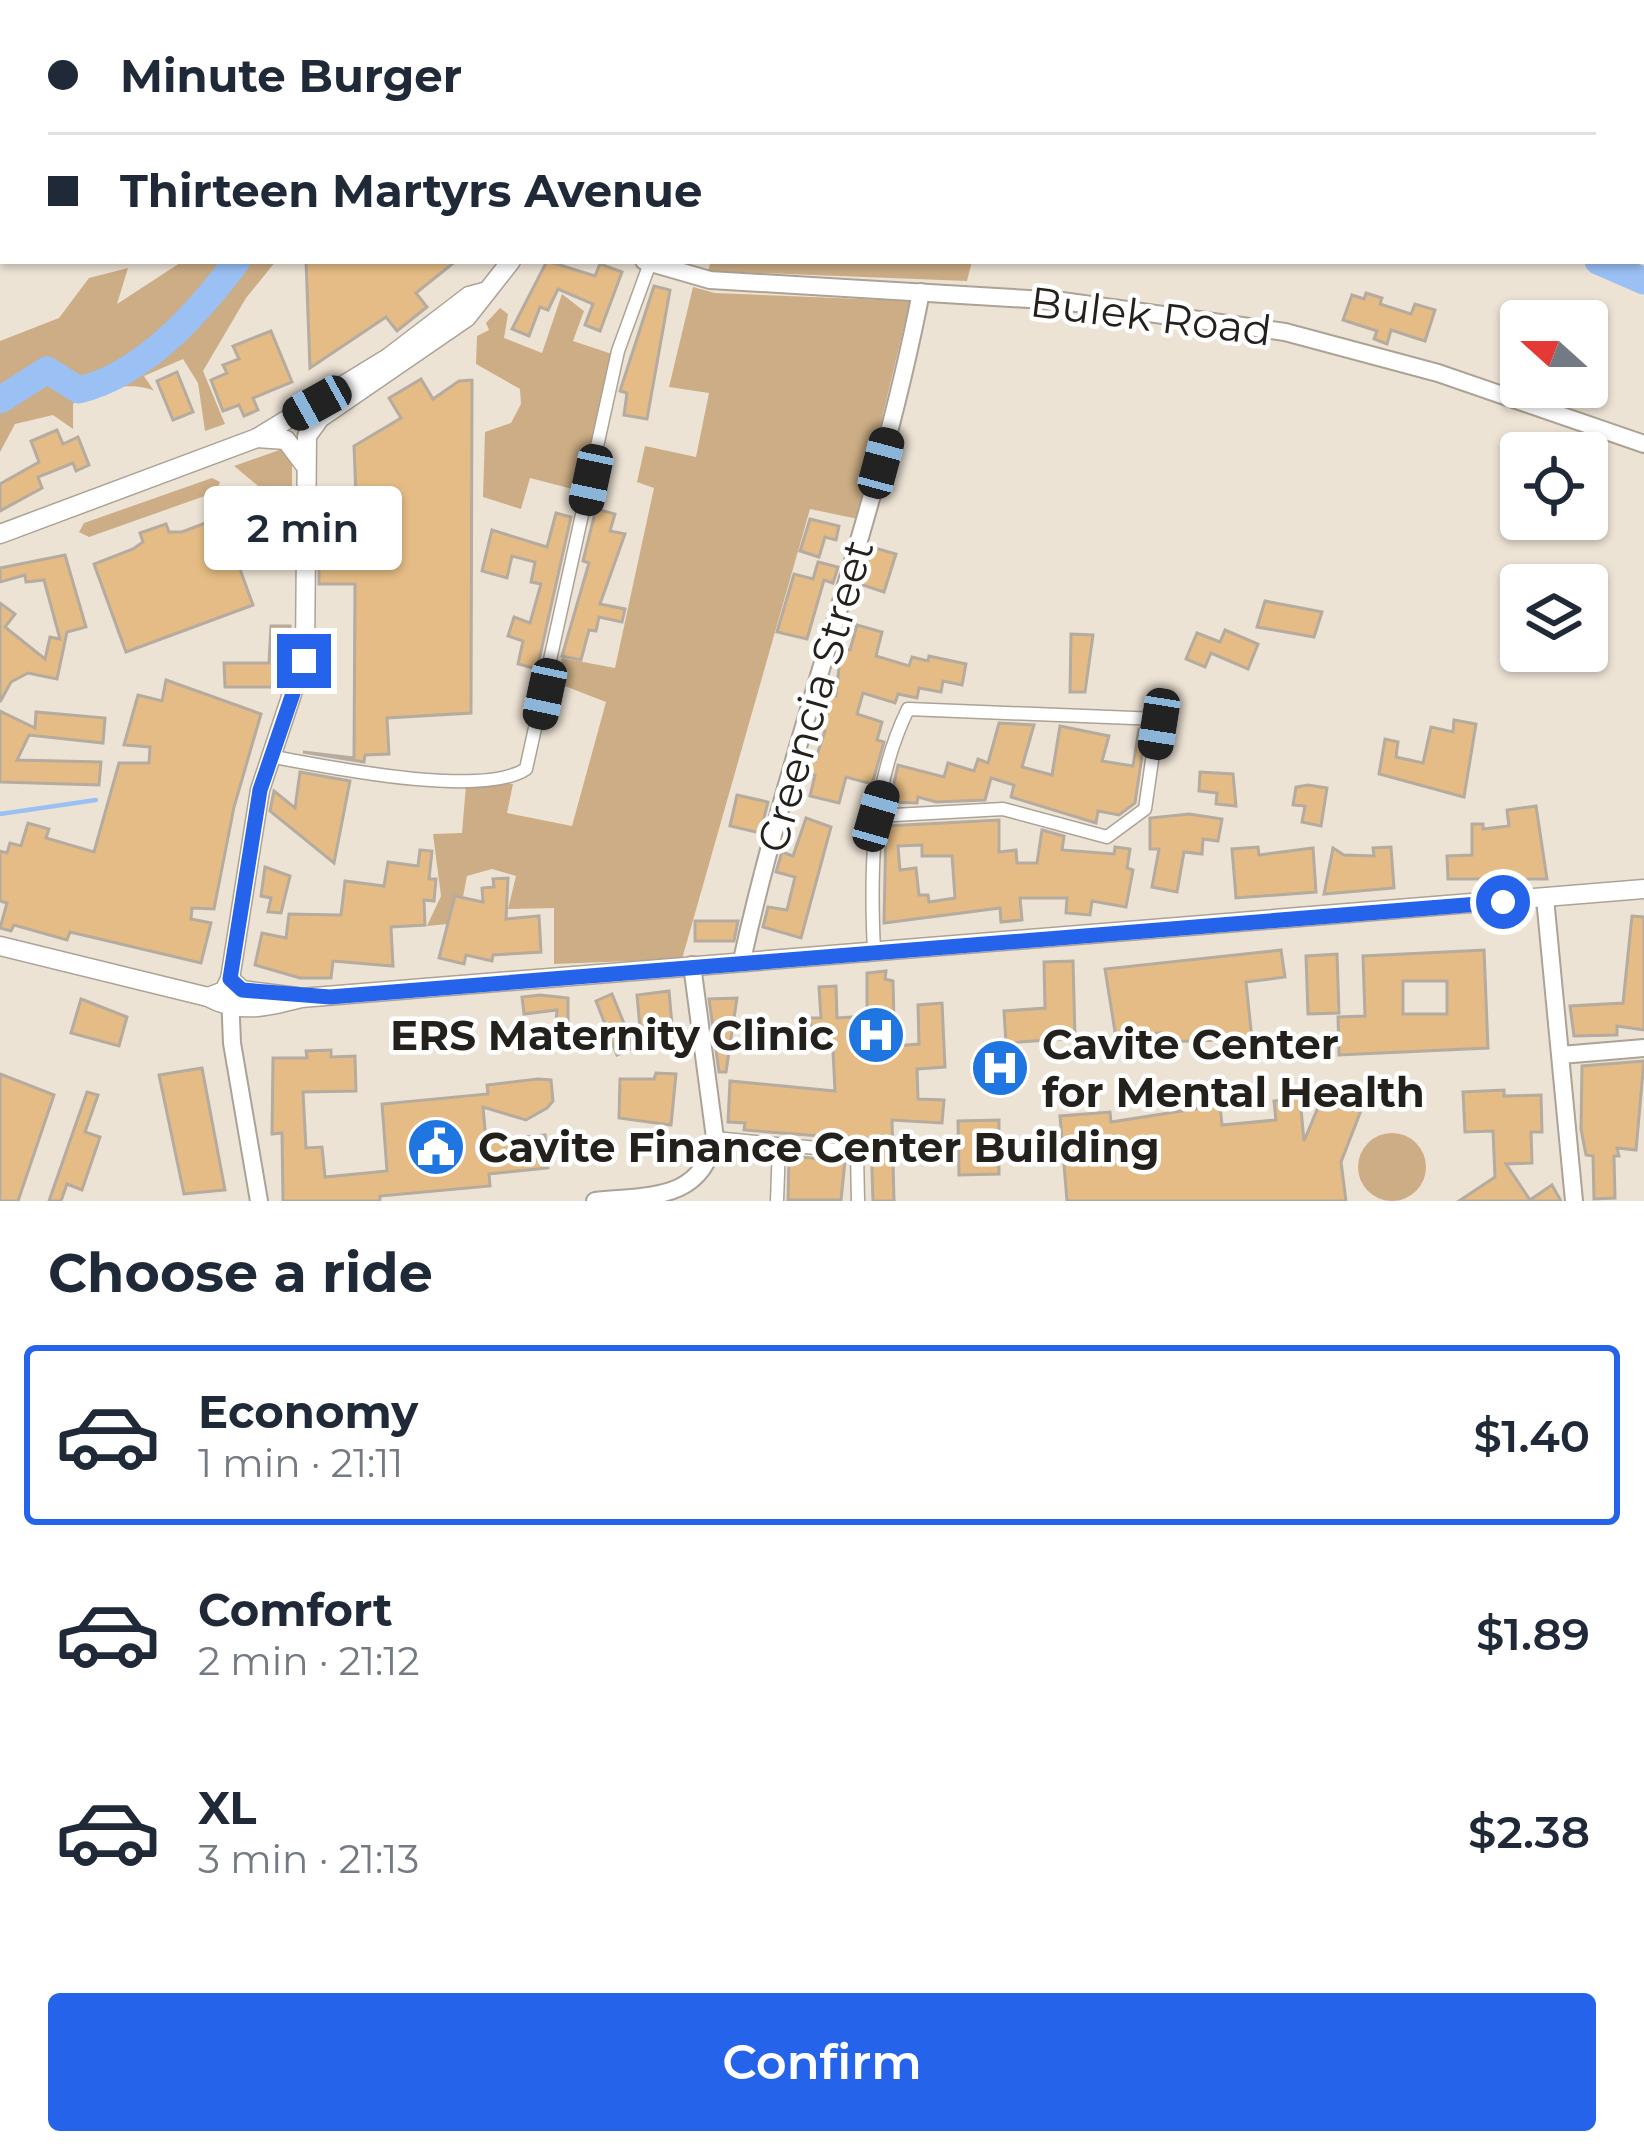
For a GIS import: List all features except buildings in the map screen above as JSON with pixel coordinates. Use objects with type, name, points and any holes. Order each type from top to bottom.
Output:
[{"type":"main road","points":[[260,1201],[229,1009],[230,979],[269,756],[305,655],[307,436],[320,418],[458,325],[479,307],[484,292],[508,264]]},
{"type":"main road","name":"Bulek Road","points":[[654,264],[710,280],[1151,311],[1285,332],[1438,373],[1644,443]]},
{"type":"main road","points":[[0,534],[256,438],[388,358],[469,296],[484,292]]},
{"type":"main road","name":"Creencia Street","points":[[742,961],[807,709],[858,551],[921,292]]},
{"type":"main road","points":[[256,438],[286,440],[304,464]]},
{"type":"main road","points":[[0,946],[208,997],[229,1009],[301,998],[1644,889]]},
{"type":"main road","points":[[1545,898],[1574,1201]]},
{"type":"main road","points":[[595,1201],[686,1189],[700,1179],[715,1138],[692,965]]},
{"type":"main road","points":[[208,997],[224,991],[230,979]]},
{"type":"main road","points":[[230,979],[242,990],[266,989],[301,998]]},
{"type":"main road","points":[[1561,1055],[1644,1048]]},
{"type":"street","points":[[269,756],[402,779],[507,776],[530,763],[618,351],[646,264]]},
{"type":"street","points":[[874,951],[869,860],[876,816],[911,706],[1156,717],[1145,809],[1103,838],[1003,809],[876,816]]},
{"type":"street","points":[[715,1138],[857,1152],[858,1201]]},
{"type":"street","points":[[777,1201],[779,1145]]},
{"type":"shaded area","points":[[178,264],[274,264],[246,298],[203,371],[225,424],[205,431],[198,383],[183,359],[144,376],[154,391],[124,386],[81,398],[73,404],[73,429],[53,415],[15,424],[0,452],[0,341],[59,318],[89,278],[128,268],[117,304]]},
{"type":"shaded area","points":[[710,264],[971,264],[967,281],[708,271]]},
{"type":"shaded area","points":[[693,287],[715,293],[910,301],[858,519],[810,509],[682,959],[554,964],[554,908],[508,909],[516,876],[492,869],[467,876],[458,923],[427,926],[441,896],[433,834],[462,833],[466,785],[513,784],[507,813],[572,826],[606,702],[557,683],[562,658],[615,668],[654,488],[637,482],[645,446],[696,457],[709,393],[669,387]]},
{"type":"shaded area","points":[[562,294],[584,311],[573,341],[612,354],[580,491],[530,478],[521,509],[483,497],[485,432],[511,423],[521,404],[520,389],[476,364],[477,336],[489,330],[486,323],[500,308],[508,314],[504,338],[542,353]]},
{"type":"shaded area","points":[[285,448],[292,458],[292,500],[269,495],[234,466]]},
{"type":"shaded area","points":[[212,478],[220,482],[216,492],[89,537],[79,532],[84,523]]},
{"type":"shaded area","points":[[1392,1133],[1416,1143],[1426,1167],[1416,1191],[1392,1201],[1368,1191],[1358,1167],[1368,1143]]},
{"type":"waterway","points":[[0,400],[47,370],[79,390],[126,370],[168,339],[235,264]]},
{"type":"waterway","points":[[1605,264],[1644,281]]},
{"type":"waterway","points":[[0,814],[96,800]]},
{"type":"place","name":"ERS Maternity Clinic","points":[[876,1035]]},
{"type":"place","name":"Cavite Center for Mental Health","points":[[1000,1068]]},
{"type":"place","name":"Cavite Finance Center Building","points":[[436,1147]]},
{"type":"route","points":[[304,661],[269,756],[256,812],[230,979],[242,990],[330,997],[1503,902]]}]
